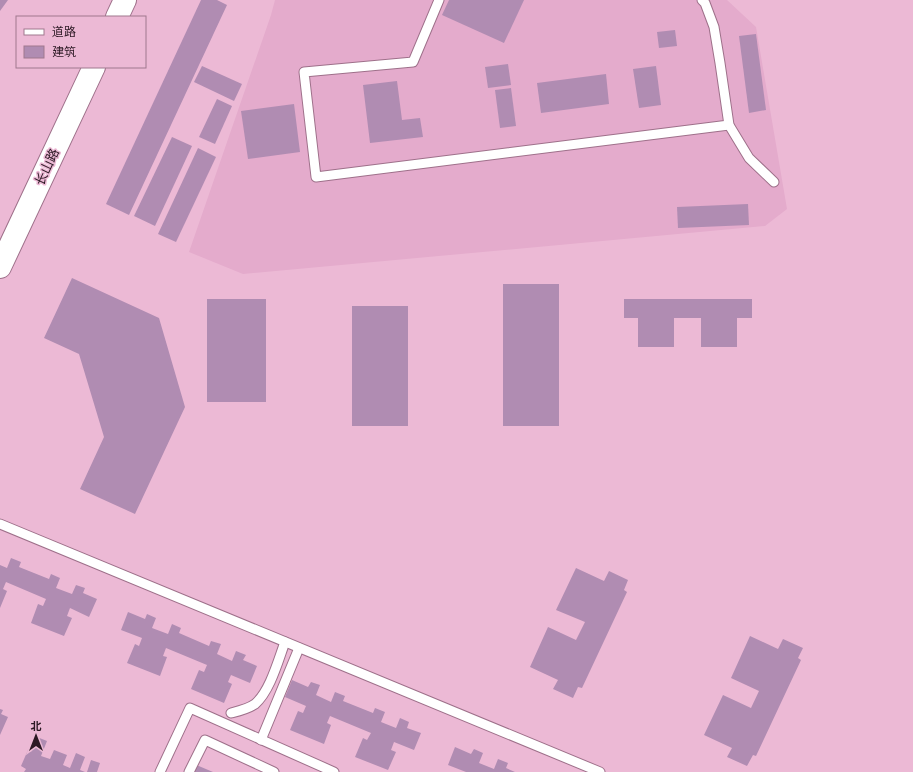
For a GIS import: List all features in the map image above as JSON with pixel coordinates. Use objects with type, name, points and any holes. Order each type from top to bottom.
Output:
[{"type":"street","points":[[117,16],[125,0]]},
{"type":"street","name":"长山路","points":[[0,267],[94,68]]},
{"type":"lane","points":[[439,0],[413,62],[304,72],[316,177],[729,125]]},
{"type":"lane","points":[[702,0],[705,3],[714,27],[729,125],[748,158],[774,182]]},
{"type":"lane","points":[[0,524],[600,772]]},
{"type":"lane","points":[[231,713],[254,705],[265,692],[285,642]]},
{"type":"lane","points":[[261,740],[300,648]]},
{"type":"lane","points":[[160,772],[190,708],[334,772]]},
{"type":"lane","points":[[190,772],[205,740],[274,772]]},
{"type":"shaded area","points":[[275,0],[727,0],[756,27],[787,209],[765,226],[243,274],[189,252]]},
{"type":"building","points":[[0,0],[8,0],[0,11]]},
{"type":"building","points":[[201,0],[217,0],[227,5],[129,215],[106,204]]},
{"type":"building","points":[[449,0],[524,0],[504,43],[442,15]]},
{"type":"building","points":[[675,30],[677,46],[659,48],[657,32]]},
{"type":"building","points":[[756,34],[766,110],[749,113],[739,36]]},
{"type":"building","points":[[508,64],[511,85],[488,88],[485,67]]},
{"type":"building","points":[[202,66],[242,84],[234,101],[194,82]]},
{"type":"building","points":[[656,66],[661,105],[639,108],[633,69]]},
{"type":"building","points":[[606,74],[609,104],[541,113],[537,83]]},
{"type":"building","points":[[397,81],[402,120],[420,118],[423,137],[370,143],[363,85]]},
{"type":"building","points":[[511,88],[516,126],[500,128],[495,90]]},
{"type":"building","points":[[217,99],[232,106],[215,144],[199,137]]},
{"type":"building","points":[[294,104],[300,152],[248,159],[241,111]]},
{"type":"building","points":[[172,137],[192,146],[155,226],[134,216]]},
{"type":"building","points":[[198,148],[216,157],[176,242],[158,234]]},
{"type":"building","points":[[748,204],[749,225],[678,228],[677,207]]},
{"type":"building","points":[[72,278],[159,318],[185,407],[135,514],[80,489],[104,437],[79,354],[44,338]]},
{"type":"building","points":[[503,284],[559,284],[559,426],[503,426]]},
{"type":"building","points":[[207,299],[266,299],[266,402],[207,402]]},
{"type":"building","points":[[624,299],[752,299],[752,318],[737,318],[737,347],[701,347],[701,318],[674,318],[674,347],[638,347],[638,318],[624,318]]},
{"type":"building","points":[[352,306],[408,306],[408,426],[352,426]]},
{"type":"building","points":[[11,558],[21,562],[19,567],[49,579],[51,574],[60,578],[56,588],[72,594],[76,585],[85,588],[83,593],[97,599],[89,617],[70,608],[67,616],[72,618],[64,636],[31,623],[38,604],[43,606],[46,599],[6,582],[3,589],[7,591],[0,608],[0,565],[7,568]]},
{"type":"building","points":[[576,568],[604,581],[609,571],[628,580],[624,590],[627,592],[582,688],[578,687],[573,698],[553,689],[558,680],[530,667],[548,627],[576,640],[585,622],[556,610]]},
{"type":"building","points":[[128,612],[145,619],[147,614],[156,618],[152,628],[168,634],[172,624],[181,628],[179,633],[209,646],[211,641],[221,644],[217,654],[232,661],[236,651],[246,655],[243,660],[257,666],[250,683],[231,675],[228,682],[232,684],[224,703],[191,689],[199,670],[204,672],[207,665],[166,648],[163,656],[167,657],[160,676],[127,663],[135,644],[139,646],[142,638],[121,630]]},
{"type":"building","points":[[750,636],[778,649],[783,639],[803,648],[798,658],[801,660],[756,756],[753,755],[747,766],[727,757],[732,748],[704,735],[723,695],[751,708],[759,691],[731,678]]},
{"type":"building","points":[[292,680],[308,687],[311,682],[320,685],[316,695],[331,702],[335,692],[345,696],[343,701],[373,713],[375,708],[385,712],[381,722],[396,728],[400,718],[409,722],[407,728],[421,733],[414,750],[394,742],[391,750],[396,752],[388,770],[355,757],[363,738],[367,740],[371,733],[330,716],[327,723],[331,725],[324,744],[290,730],[298,711],[303,713],[306,706],[285,697]]},
{"type":"building","points":[[0,709],[3,710],[1,714],[8,717],[0,735]]},
{"type":"building","points":[[37,737],[47,741],[41,756],[50,759],[54,750],[67,755],[63,765],[70,768],[76,753],[85,757],[80,770],[85,772],[24,772],[26,769],[21,766],[28,750],[31,752]]},
{"type":"building","points":[[455,747],[471,754],[474,749],[483,753],[479,763],[494,769],[498,759],[508,763],[506,768],[515,772],[466,772],[448,765]]},
{"type":"building","points":[[91,760],[100,763],[97,772],[87,772]]},
{"type":"building","points":[[194,764],[213,772],[190,772]]}]
